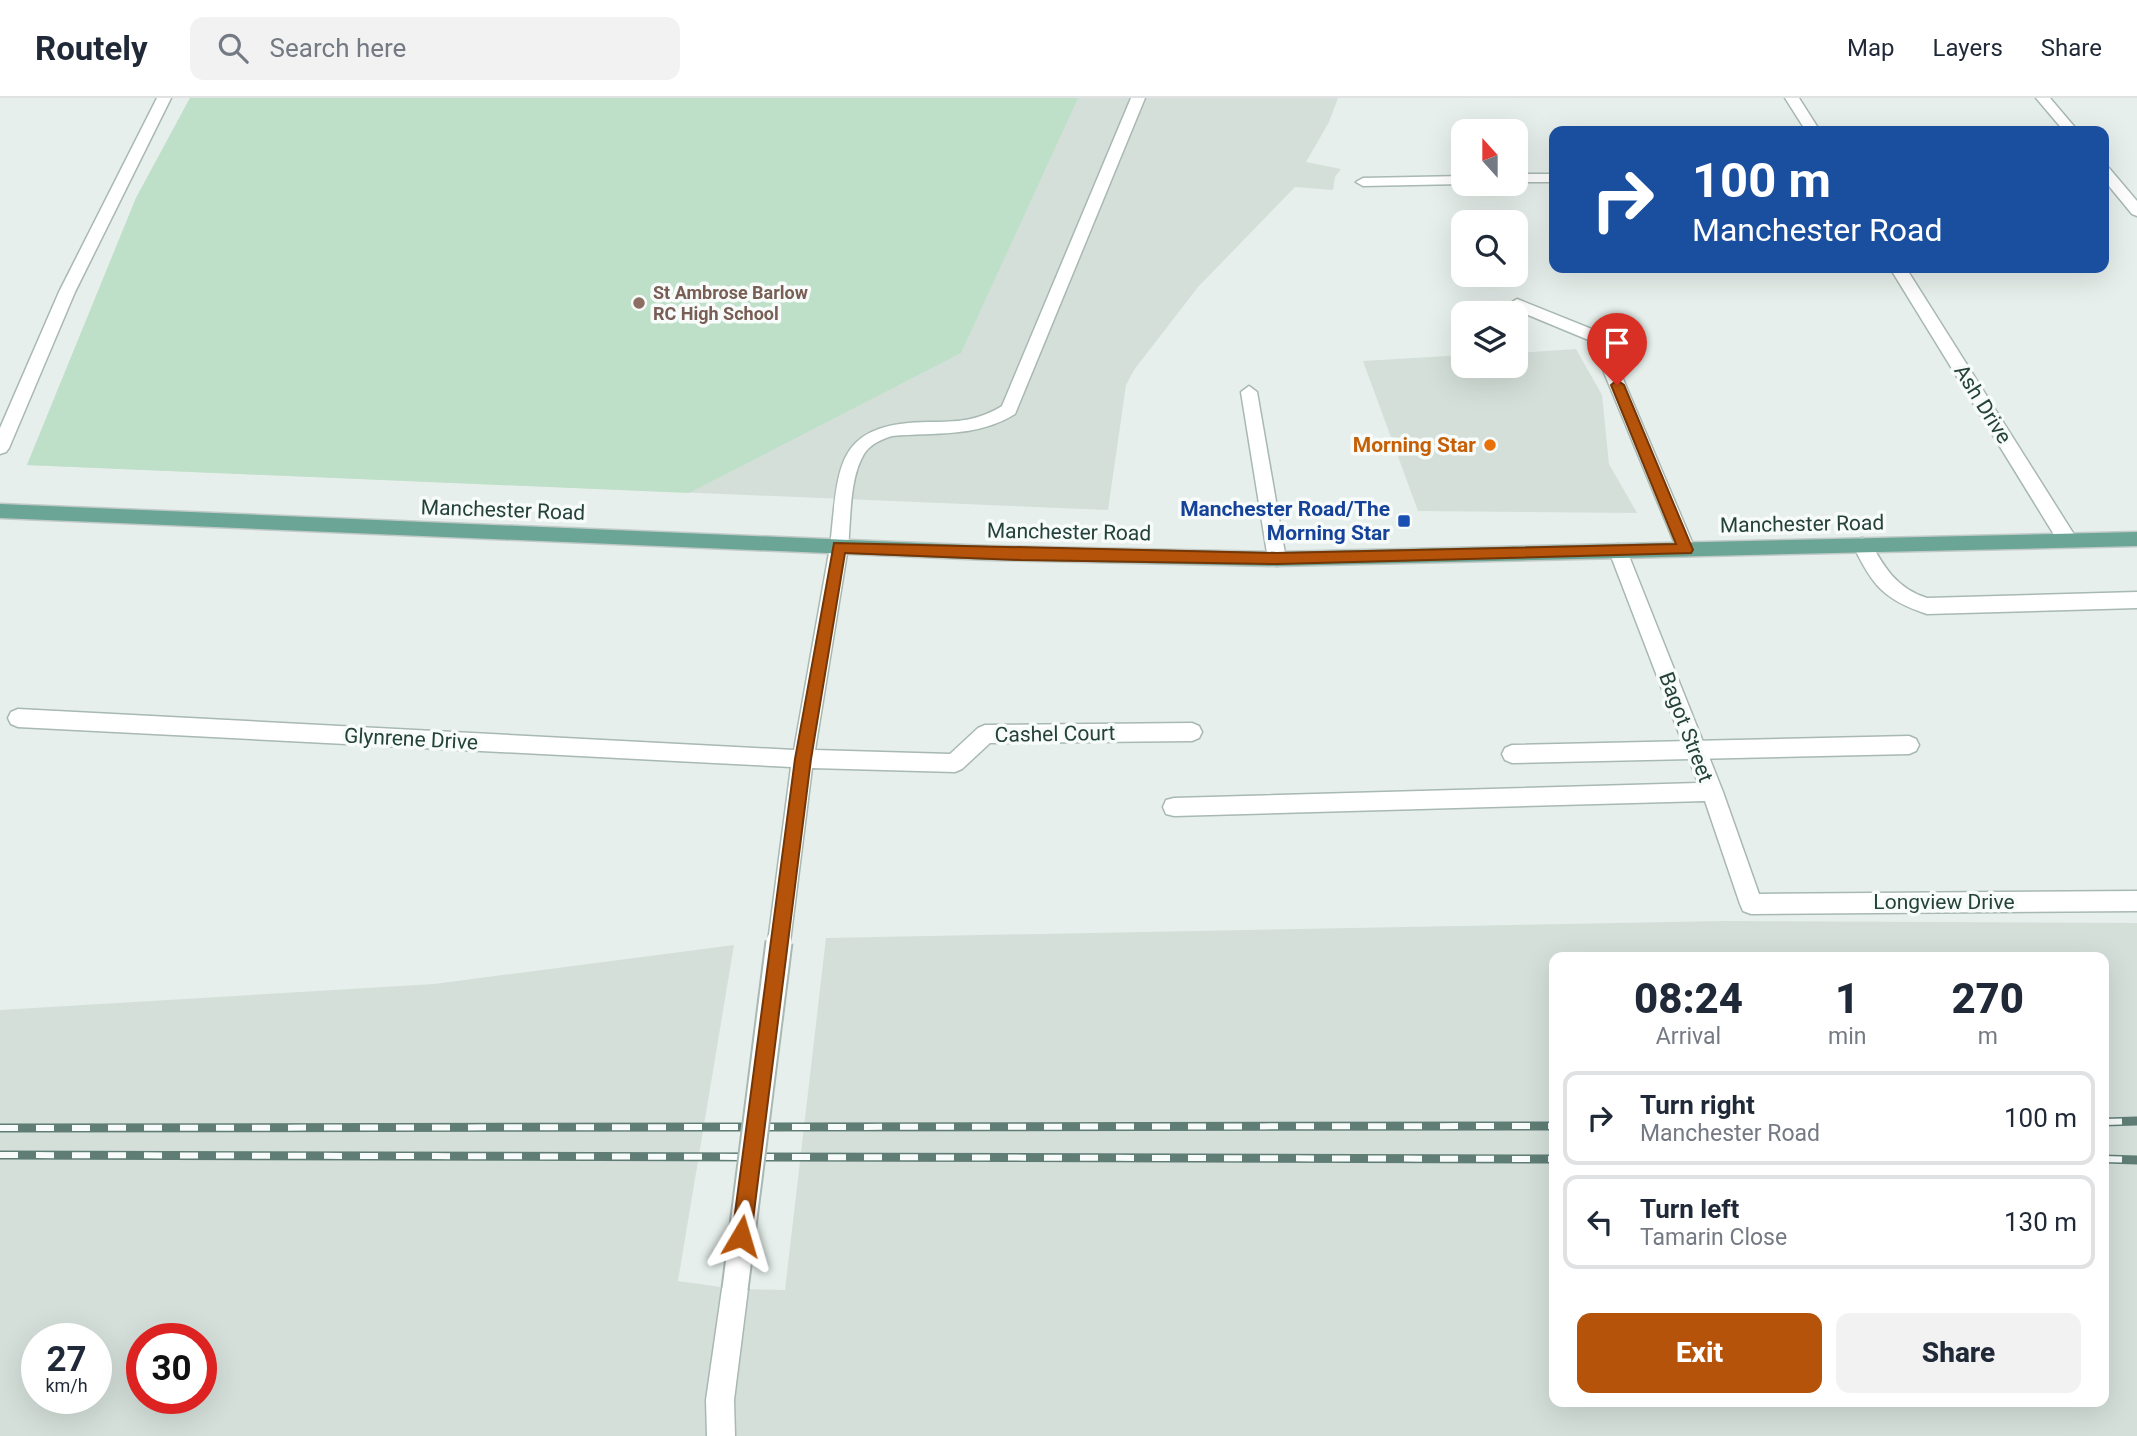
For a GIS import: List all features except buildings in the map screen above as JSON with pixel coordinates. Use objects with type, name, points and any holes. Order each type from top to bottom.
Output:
[{"type":"main road","name":"Manchester Road","points":[[0,511],[1021,554],[1277,559],[2137,539]]},
{"type":"street","points":[[0,448],[67,292],[163,98]]},
{"type":"street","points":[[720,1436],[720,1400],[803,759],[852,463],[859,447],[874,436],[894,430],[982,426],[997,420],[1009,410],[1138,98]]},
{"type":"street","points":[[1792,98],[1810,126]]},
{"type":"street","points":[[2043,98],[2067,126]]},
{"type":"street","points":[[1528,178],[1549,177]]},
{"type":"street","points":[[2109,177],[2137,211]]},
{"type":"street","points":[[1363,182],[1451,180]]},
{"type":"street","name":"Ash Drive","points":[[1901,273],[2068,541]]},
{"type":"street","points":[[1528,309],[1598,338],[1686,550]]},
{"type":"street","points":[[1249,392],[1277,559]]},
{"type":"street","points":[[1862,545],[1876,575],[1887,587],[1896,595],[1927,606],[2137,600]]},
{"type":"street","name":"Bagot Street","points":[[1618,551],[1712,792],[1751,904]]},
{"type":"street","name":"Glynrene Drive","points":[[18,718],[803,759]]},
{"type":"street","name":"Cashel Court","points":[[803,759],[955,763],[985,734],[1192,732]]},
{"type":"street","points":[[1512,754],[1909,745]]},
{"type":"street","points":[[1174,807],[1712,792]]},
{"type":"street","name":"Longview Drive","points":[[1751,904],[2137,901]]},
{"type":"shaded area","name":"St Ambrose Barlow RC High School","points":[[190,98],[1338,98],[1329,122],[1306,162],[1341,169],[1335,177],[1333,190],[1295,187],[1198,287],[1134,370],[1126,385],[1108,510],[27,465],[136,198]]},
{"type":"shaded area","points":[[1576,349],[1602,395],[1609,464],[1637,513],[1418,511],[1363,361],[1451,356],[1451,378],[1528,378],[1528,352]]},
{"type":"shaded area","points":[[1723,921],[2137,923],[2137,1436],[0,1436],[0,1010],[434,984],[734,945],[678,1281],[735,1289],[785,1290],[826,938]]},
{"type":"green space","name":"St Ambrose Barlow RC High School","points":[[190,98],[1078,98],[961,353],[689,493],[27,465],[136,198]]},
{"type":"railway","points":[[2109,1122],[2137,1121]]},
{"type":"railway","points":[[0,1128],[1549,1126]]},
{"type":"railway","points":[[0,1155],[1549,1159]]},
{"type":"railway","points":[[2109,1159],[2137,1160]]},
{"type":"place","name":"St Ambrose Barlow RC High School","points":[[639,303]]},
{"type":"place","name":"Morning Star","points":[[1490,445]]},
{"type":"place","name":"Manchester Road/The Morning Star","points":[[1404,521]]},
{"type":"route","points":[[741,1236],[803,759],[839,547],[1277,559],[1686,550],[1617,385]]}]
